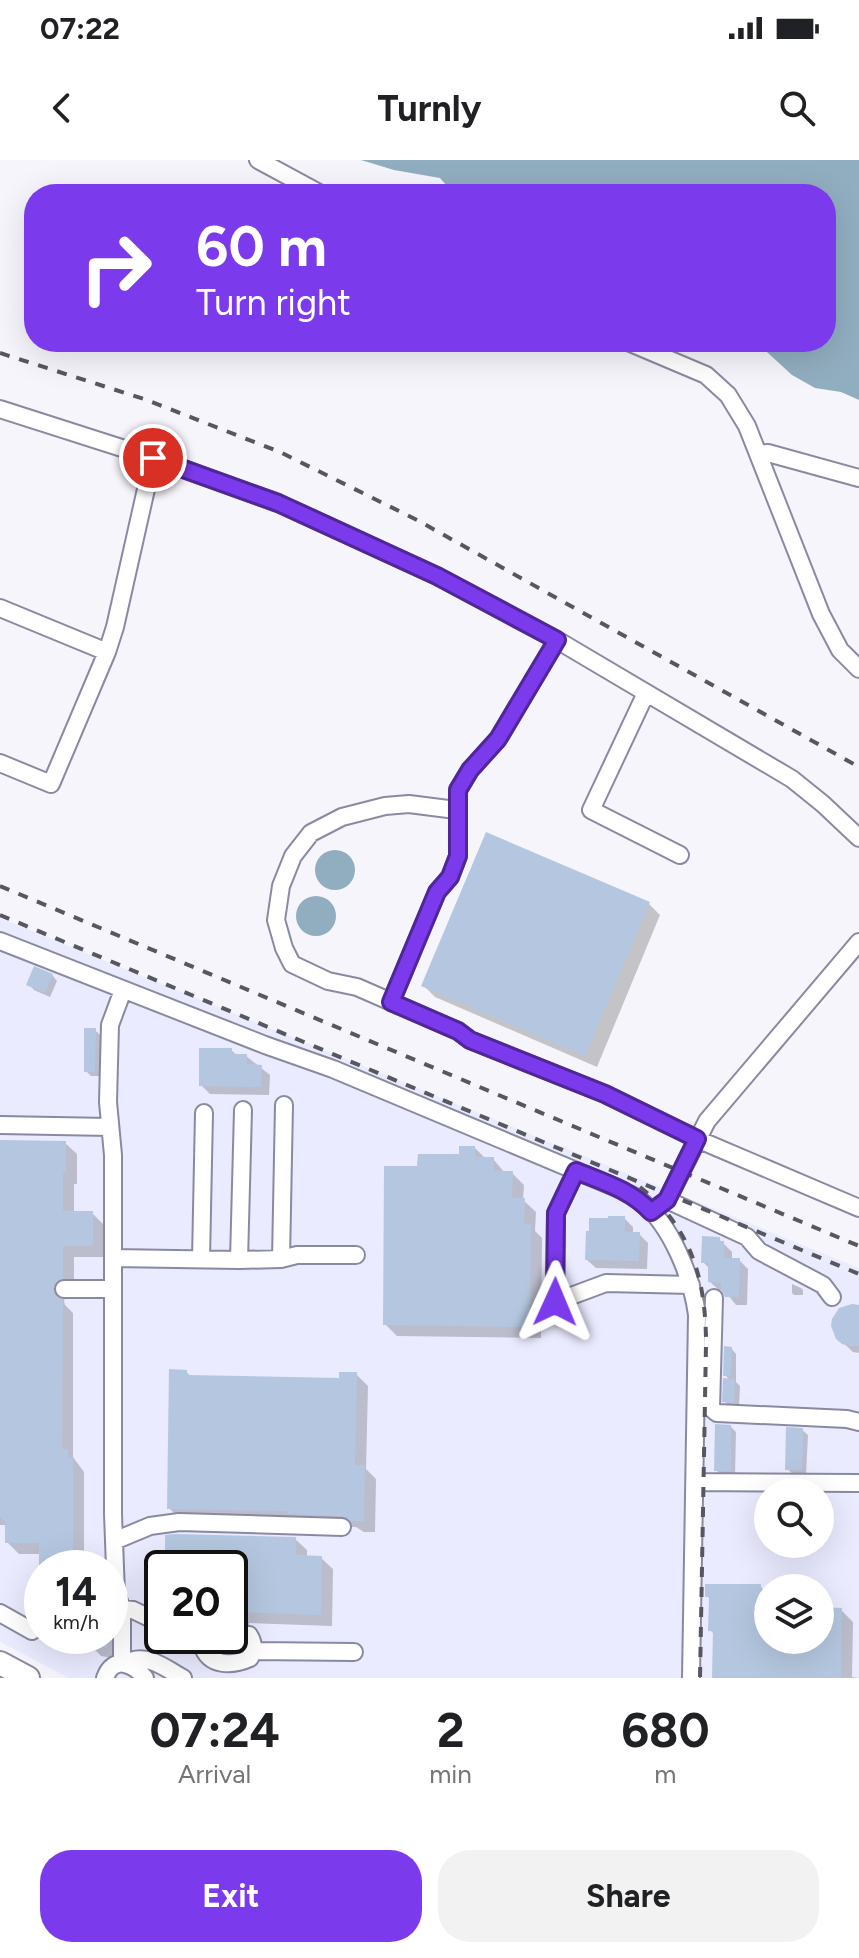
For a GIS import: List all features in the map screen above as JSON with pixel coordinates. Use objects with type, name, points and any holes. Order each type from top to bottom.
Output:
[{"type":"highway","points":[[0,1663],[28,1678]]},
{"type":"lane","points":[[258,160],[302,184]]},
{"type":"lane","points":[[652,352],[706,375],[728,395],[747,426],[821,614],[840,650],[859,669]]},
{"type":"lane","points":[[0,409],[153,458],[278,503],[437,576],[557,640],[792,779],[859,838]]},
{"type":"lane","points":[[758,454],[768,453],[859,478]]},
{"type":"lane","points":[[0,763],[51,784],[115,627],[153,458]]},
{"type":"lane","points":[[0,608],[107,652]]},
{"type":"lane","points":[[391,1002],[437,892],[450,877],[458,856],[458,790],[470,770],[498,739],[557,640]]},
{"type":"lane","points":[[646,693],[591,810],[680,855]]},
{"type":"lane","points":[[456,810],[409,804],[385,806],[342,817],[311,833],[293,856],[281,886],[276,920],[292,964],[328,981],[357,987],[458,1031],[470,1040],[605,1094],[697,1139],[859,1208]]},
{"type":"lane","points":[[0,941],[333,1069],[624,1191],[641,1201],[667,1232],[684,1267],[694,1294],[698,1332],[691,1678]]},
{"type":"lane","points":[[651,1212],[667,1200],[707,1121],[859,942]]},
{"type":"lane","points":[[114,1550],[113,1155],[108,1102],[110,1025],[123,990]]},
{"type":"lane","points":[[281,1259],[284,1105]]},
{"type":"lane","points":[[239,1260],[243,1110]]},
{"type":"lane","points":[[201,1259],[204,1113]]},
{"type":"lane","points":[[0,1125],[110,1127]]},
{"type":"lane","points":[[576,1171],[556,1213],[555,1302],[606,1283],[691,1285]]},
{"type":"lane","points":[[667,1200],[747,1237],[759,1251],[823,1285],[832,1297]]},
{"type":"lane","points":[[113,1258],[239,1260],[281,1259],[297,1255],[356,1255]]},
{"type":"lane","points":[[64,1289],[113,1289]]},
{"type":"lane","points":[[714,1298],[711,1408],[717,1413],[859,1422]]},
{"type":"lane","points":[[695,1482],[859,1483]]},
{"type":"lane","points":[[114,1541],[150,1526],[179,1522],[342,1527]]},
{"type":"lane","points":[[0,1613],[24,1626]]},
{"type":"lane","points":[[206,1654],[213,1661],[222,1663],[250,1658],[254,1651],[253,1641],[248,1635]]},
{"type":"lane","points":[[254,1651],[354,1652]]},
{"type":"lane","points":[[123,1671],[140,1657],[183,1678]]},
{"type":"lane","points":[[123,1671],[131,1665],[145,1678]]},
{"type":"lane","points":[[105,1678],[111,1667],[123,1671]]},
{"type":"shaded area","points":[[361,160],[859,160],[859,400],[841,392],[815,388],[792,375],[767,352],[836,352],[836,184],[445,184],[440,178],[394,170]]},
{"type":"shaded area","points":[[335,850],[349,856],[355,870],[349,884],[335,890],[321,884],[315,870],[321,856]]},
{"type":"shaded area","points":[[316,896],[330,902],[336,916],[330,930],[316,936],[302,930],[296,916],[302,902]]},
{"type":"shaded area","points":[[0,918],[859,1268],[859,1678],[69,1678],[0,1642]]},
{"type":"building","points":[[486,832],[650,902],[585,1056],[421,986]]},
{"type":"building","points":[[34,966],[53,974],[45,993],[26,985]]},
{"type":"building","points":[[84,1028],[96,1028],[95,1072],[84,1072]]},
{"type":"building","points":[[199,1048],[232,1048],[232,1054],[247,1054],[247,1064],[262,1065],[261,1087],[199,1086]]},
{"type":"building","points":[[0,1140],[66,1141],[63,1211],[93,1211],[93,1246],[63,1246],[63,1278],[53,1288],[55,1295],[63,1300],[62,1449],[68,1449],[68,1458],[73,1458],[73,1550],[39,1550],[39,1543],[5,1543],[5,1522],[0,1516]]},
{"type":"building","points":[[459,1146],[475,1146],[475,1157],[494,1157],[494,1171],[513,1171],[512,1198],[525,1198],[524,1224],[531,1224],[530,1327],[383,1325],[384,1166],[417,1166],[418,1154],[459,1154]]},
{"type":"building","points":[[625,1216],[625,1232],[640,1232],[639,1261],[585,1260],[589,1218]]},
{"type":"building","points":[[702,1236],[720,1237],[720,1241],[724,1241],[724,1258],[740,1258],[739,1297],[725,1297],[721,1283],[708,1282],[708,1263],[701,1263]]},
{"type":"building","points":[[859,1305],[859,1346],[842,1344],[836,1339],[831,1326],[839,1308]]},
{"type":"building","points":[[724,1346],[732,1347],[731,1376],[723,1376]]},
{"type":"building","points":[[169,1369],[187,1370],[187,1375],[339,1378],[339,1372],[357,1372],[355,1465],[365,1465],[364,1521],[351,1521],[342,1516],[287,1514],[288,1511],[167,1509]]},
{"type":"building","points":[[723,1378],[735,1379],[734,1403],[722,1402]]},
{"type":"building","points":[[715,1424],[731,1425],[731,1471],[714,1471]]},
{"type":"building","points":[[786,1427],[803,1428],[802,1470],[785,1470]]},
{"type":"building","points":[[165,1535],[296,1537],[296,1555],[322,1556],[321,1615],[248,1613],[248,1550],[165,1550]]},
{"type":"building","points":[[705,1584],[754,1584],[754,1654],[834,1654],[834,1608],[842,1608],[841,1678],[712,1678],[713,1631],[708,1631],[709,1597],[705,1597]]},
{"type":"railway","points":[[0,353],[144,399],[280,452],[417,520],[859,767]]},
{"type":"railway","points":[[0,886],[859,1246]]},
{"type":"railway","points":[[0,915],[859,1274]]},
{"type":"railway","points":[[640,1187],[658,1203],[684,1238],[699,1277],[703,1299],[706,1344],[700,1678]]},
{"type":"route","points":[[153,458],[278,503],[437,576],[557,640],[498,739],[470,770],[458,790],[458,856],[450,877],[437,892],[391,1002],[458,1031],[470,1040],[605,1094],[697,1139],[667,1200],[651,1212],[641,1201],[624,1191],[576,1171],[556,1213],[555,1302]]}]
